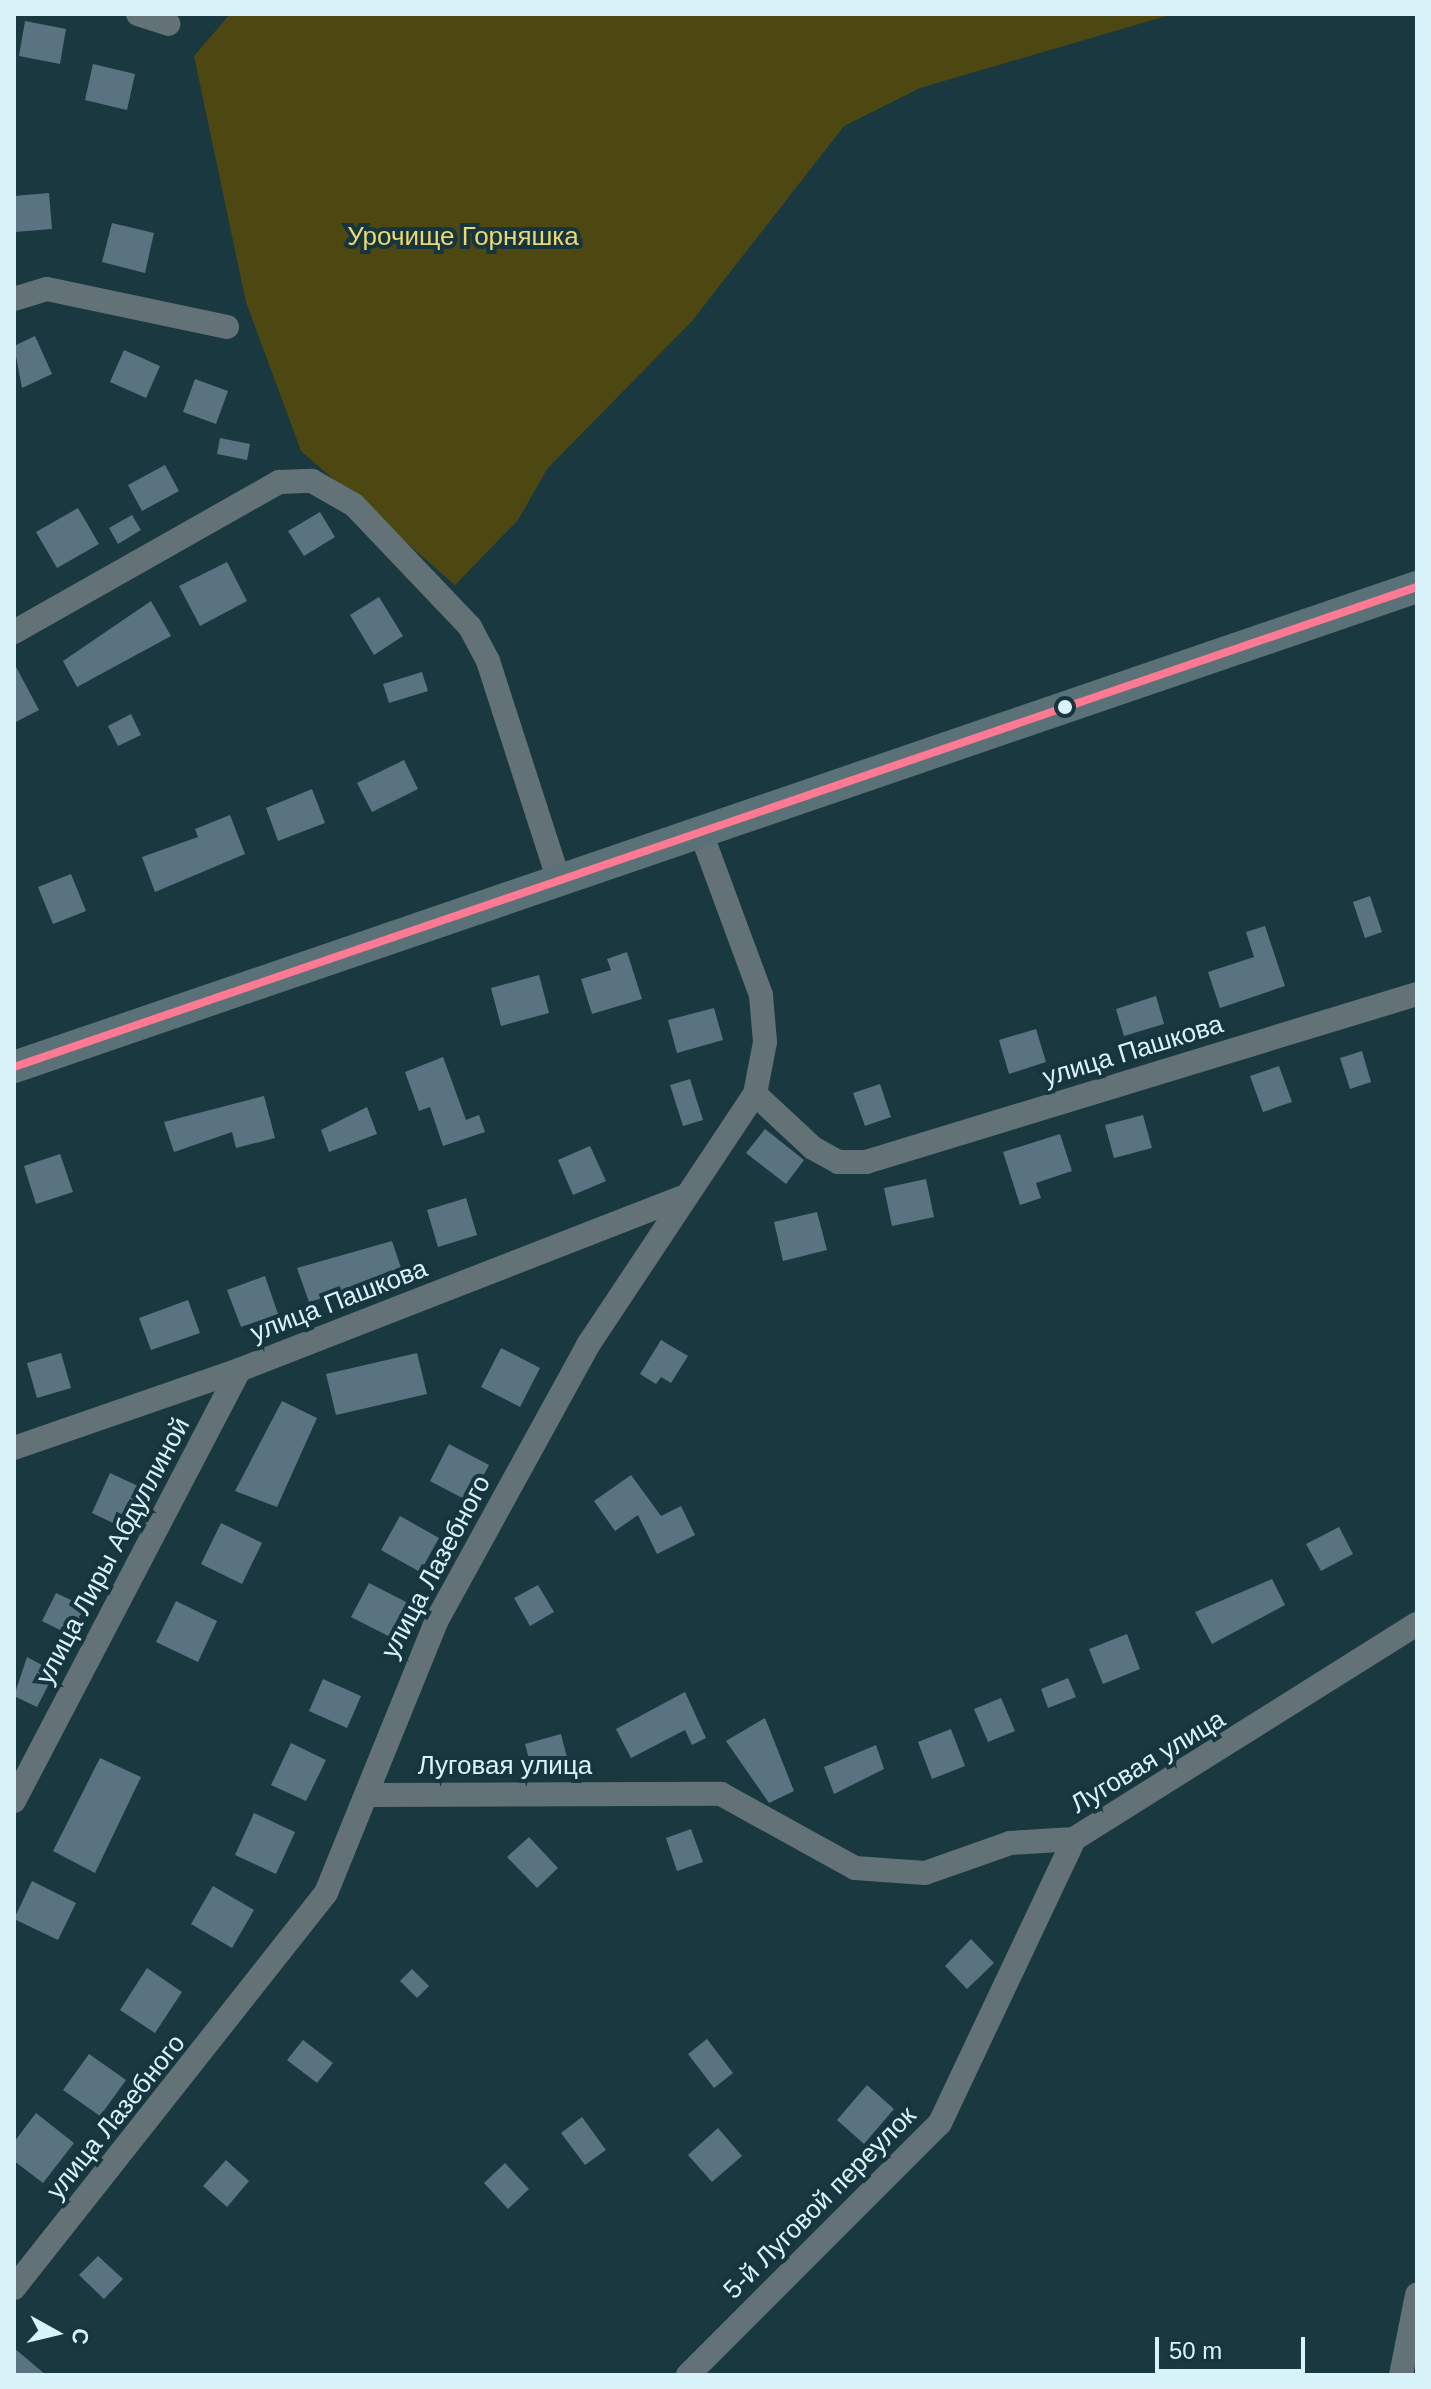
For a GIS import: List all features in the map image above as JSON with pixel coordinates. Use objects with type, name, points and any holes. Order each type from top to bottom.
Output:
[{"type":"main road","points":[[700,830],[1417,565]]},
{"type":"main road","points":[[14,1067],[558,878],[1417,587]]},
{"type":"street","points":[[138,14],[168,24]]},
{"type":"street","points":[[14,299],[47,289],[227,327]]},
{"type":"street","points":[[14,632],[279,482],[312,481],[365,516],[470,627],[488,661],[558,878]]},
{"type":"street","name":"улица Лазебного","points":[[14,2288],[326,1893],[372,1795],[402,1691],[437,1620],[588,1345],[681,1198],[755,1094],[765,1042],[761,995],[700,830]]},
{"type":"street","name":"улица Пашкова","points":[[755,1094],[813,1148],[838,1162],[866,1162],[1417,994]]},
{"type":"street","name":"улица Пашкова","points":[[14,1448],[239,1370],[681,1198]]},
{"type":"street","name":"улица Лиры Абдуллиной","points":[[14,1801],[239,1370]]},
{"type":"street","name":"Луговая улица","points":[[372,1795],[721,1794],[855,1868],[925,1873],[1010,1843],[1074,1839],[1417,1624]]},
{"type":"street","name":"5-й Луговой переулок","points":[[688,2375],[940,2123],[1074,1839]]},
{"type":"street","points":[[1401,2375],[1417,2295]]},
{"type":"green space","name":"Урочище Горняшка","points":[[230,14],[1173,14],[920,88],[844,126],[692,321],[547,469],[518,520],[455,585],[301,451],[246,302],[194,56]]},
{"type":"building","points":[[25,21],[66,29],[60,64],[19,56]]},
{"type":"building","points":[[93,64],[135,74],[127,110],[85,100]]},
{"type":"building","points":[[49,193],[52,229],[14,232],[14,196]]},
{"type":"building","points":[[112,223],[154,233],[145,273],[102,262]]},
{"type":"building","points":[[35,336],[52,374],[22,388],[14,346]]},
{"type":"building","points":[[124,350],[160,366],[146,398],[110,382]]},
{"type":"building","points":[[195,379],[228,391],[216,424],[183,412]]},
{"type":"building","points":[[220,438],[250,444],[247,460],[217,454]]},
{"type":"building","points":[[165,465],[179,491],[142,511],[128,485]]},
{"type":"building","points":[[78,508],[99,544],[57,568],[36,532]]},
{"type":"building","points":[[320,512],[335,537],[304,556],[288,531]]},
{"type":"building","points":[[132,515],[141,530],[118,544],[109,528]]},
{"type":"building","points":[[227,562],[247,601],[200,626],[179,586]]},
{"type":"building","points":[[379,597],[403,636],[374,655],[350,615]]},
{"type":"building","points":[[151,601],[171,636],[77,687],[63,661]]},
{"type":"building","points":[[14,663],[39,710],[14,723]]},
{"type":"building","points":[[422,672],[428,691],[389,703],[383,684]]},
{"type":"building","points":[[131,714],[141,735],[118,746],[108,726]]},
{"type":"building","points":[[404,760],[418,789],[372,812],[357,783]]},
{"type":"building","points":[[312,789],[325,823],[278,841],[266,808]]},
{"type":"building","points":[[230,815],[245,854],[155,892],[142,857],[198,837],[195,829]]},
{"type":"building","points":[[71,874],[86,911],[53,924],[38,887]]},
{"type":"building","points":[[1370,896],[1382,932],[1365,938],[1353,902]]},
{"type":"building","points":[[1265,926],[1285,986],[1220,1008],[1208,972],[1254,957],[1246,932]]},
{"type":"building","points":[[627,952],[642,999],[592,1014],[581,979],[611,970],[607,959]]},
{"type":"building","points":[[539,975],[549,1013],[501,1026],[491,988]]},
{"type":"building","points":[[1156,996],[1164,1024],[1124,1036],[1116,1009]]},
{"type":"building","points":[[714,1008],[723,1040],[677,1053],[668,1020]]},
{"type":"building","points":[[1036,1029],[1046,1062],[1009,1074],[999,1040]]},
{"type":"building","points":[[1362,1051],[1371,1082],[1350,1089],[1340,1058]]},
{"type":"building","points":[[443,1057],[466,1120],[479,1115],[485,1132],[443,1146],[430,1107],[419,1111],[405,1072]]},
{"type":"building","points":[[1279,1066],[1292,1102],[1263,1112],[1250,1076]]},
{"type":"building","points":[[690,1079],[703,1120],[683,1126],[670,1085]]},
{"type":"building","points":[[880,1084],[891,1117],[865,1126],[853,1093]]},
{"type":"building","points":[[264,1096],[275,1138],[236,1148],[232,1132],[174,1152],[164,1122]]},
{"type":"building","points":[[367,1107],[377,1134],[329,1152],[321,1130]]},
{"type":"building","points":[[1143,1115],[1152,1148],[1114,1158],[1105,1125]]},
{"type":"building","points":[[765,1129],[804,1160],[786,1184],[746,1153]]},
{"type":"building","points":[[1060,1134],[1072,1171],[1036,1183],[1041,1198],[1020,1205],[1003,1152]]},
{"type":"building","points":[[590,1146],[606,1181],[573,1195],[558,1160]]},
{"type":"building","points":[[60,1154],[73,1192],[36,1204],[24,1166]]},
{"type":"building","points":[[926,1179],[934,1217],[892,1226],[884,1188]]},
{"type":"building","points":[[466,1198],[477,1235],[438,1247],[427,1210]]},
{"type":"building","points":[[817,1212],[827,1250],[783,1261],[774,1222]]},
{"type":"building","points":[[392,1241],[403,1274],[309,1302],[297,1268]]},
{"type":"building","points":[[265,1276],[278,1314],[241,1327],[227,1290]]},
{"type":"building","points":[[188,1300],[200,1333],[151,1350],[139,1318]]},
{"type":"building","points":[[661,1340],[688,1356],[671,1383],[661,1377],[656,1384],[640,1374]]},
{"type":"building","points":[[501,1348],[540,1368],[520,1407],[481,1387]]},
{"type":"building","points":[[61,1353],[71,1388],[37,1398],[27,1363]]},
{"type":"building","points":[[417,1353],[427,1394],[336,1415],[326,1374]]},
{"type":"building","points":[[282,1401],[317,1418],[277,1507],[235,1491]]},
{"type":"building","points":[[449,1444],[489,1465],[470,1502],[430,1481]]},
{"type":"building","points":[[110,1473],[151,1492],[132,1532],[92,1513]]},
{"type":"building","points":[[631,1475],[661,1516],[681,1506],[695,1535],[657,1554],[638,1515],[615,1531],[594,1501]]},
{"type":"building","points":[[400,1516],[439,1538],[420,1572],[381,1550]]},
{"type":"building","points":[[221,1523],[262,1543],[242,1584],[201,1564]]},
{"type":"building","points":[[1339,1527],[1353,1554],[1321,1571],[1306,1544]]},
{"type":"building","points":[[1272,1579],[1285,1605],[1212,1644],[1195,1612]]},
{"type":"building","points":[[369,1583],[412,1605],[394,1639],[351,1617]]},
{"type":"building","points":[[538,1585],[554,1612],[530,1626],[514,1598]]},
{"type":"building","points":[[56,1593],[88,1608],[74,1637],[42,1621]]},
{"type":"building","points":[[176,1601],[217,1621],[198,1662],[156,1642]]},
{"type":"building","points":[[1127,1634],[1140,1669],[1103,1684],[1089,1649]]},
{"type":"building","points":[[27,1657],[55,1672],[37,1707],[14,1696]]},
{"type":"building","points":[[1068,1678],[1076,1697],[1048,1708],[1041,1689]]},
{"type":"building","points":[[323,1679],[361,1696],[347,1728],[309,1711]]},
{"type":"building","points":[[685,1692],[706,1738],[692,1745],[685,1730],[631,1758],[616,1729]]},
{"type":"building","points":[[1001,1698],[1015,1731],[988,1742],[974,1709]]},
{"type":"building","points":[[765,1718],[794,1791],[769,1803],[726,1741]]},
{"type":"building","points":[[951,1729],[965,1766],[932,1779],[918,1742]]},
{"type":"building","points":[[561,1734],[569,1765],[533,1774],[525,1744]]},
{"type":"building","points":[[291,1743],[326,1760],[306,1801],[271,1785]]},
{"type":"building","points":[[876,1745],[884,1769],[834,1794],[824,1767]]},
{"type":"building","points":[[100,1758],[141,1777],[95,1873],[53,1851]]},
{"type":"building","points":[[254,1813],[295,1832],[276,1874],[235,1855]]},
{"type":"building","points":[[691,1829],[703,1862],[677,1871],[666,1838]]},
{"type":"building","points":[[529,1837],[558,1868],[537,1888],[507,1857]]},
{"type":"building","points":[[32,1881],[76,1903],[58,1940],[14,1919]]},
{"type":"building","points":[[213,1886],[254,1910],[232,1948],[191,1924]]},
{"type":"building","points":[[971,1939],[994,1963],[967,1989],[945,1966]]},
{"type":"building","points":[[147,1968],[182,1992],[155,2033],[120,2010]]},
{"type":"building","points":[[412,1969],[429,1986],[417,1998],[400,1981]]},
{"type":"building","points":[[707,2039],[733,2073],[714,2088],[688,2054]]},
{"type":"building","points":[[303,2040],[333,2063],[317,2083],[287,2060]]},
{"type":"building","points":[[89,2054],[126,2080],[100,2116],[63,2090]]},
{"type":"building","points":[[867,2085],[894,2109],[864,2144],[837,2120]]},
{"type":"building","points":[[36,2113],[74,2143],[43,2183],[14,2161],[14,2142]]},
{"type":"building","points":[[582,2117],[606,2150],[585,2165],[561,2133]]},
{"type":"building","points":[[718,2128],[742,2156],[712,2182],[688,2155]]},
{"type":"building","points":[[226,2160],[249,2181],[227,2207],[203,2186]]},
{"type":"building","points":[[505,2163],[529,2189],[508,2209],[484,2183]]},
{"type":"building","points":[[98,2256],[123,2279],[104,2299],[79,2275]]},
{"type":"building","points":[[14,2348],[46,2375],[14,2375]]},
{"type":"transit line","points":[[14,1067],[1417,587]]}]
